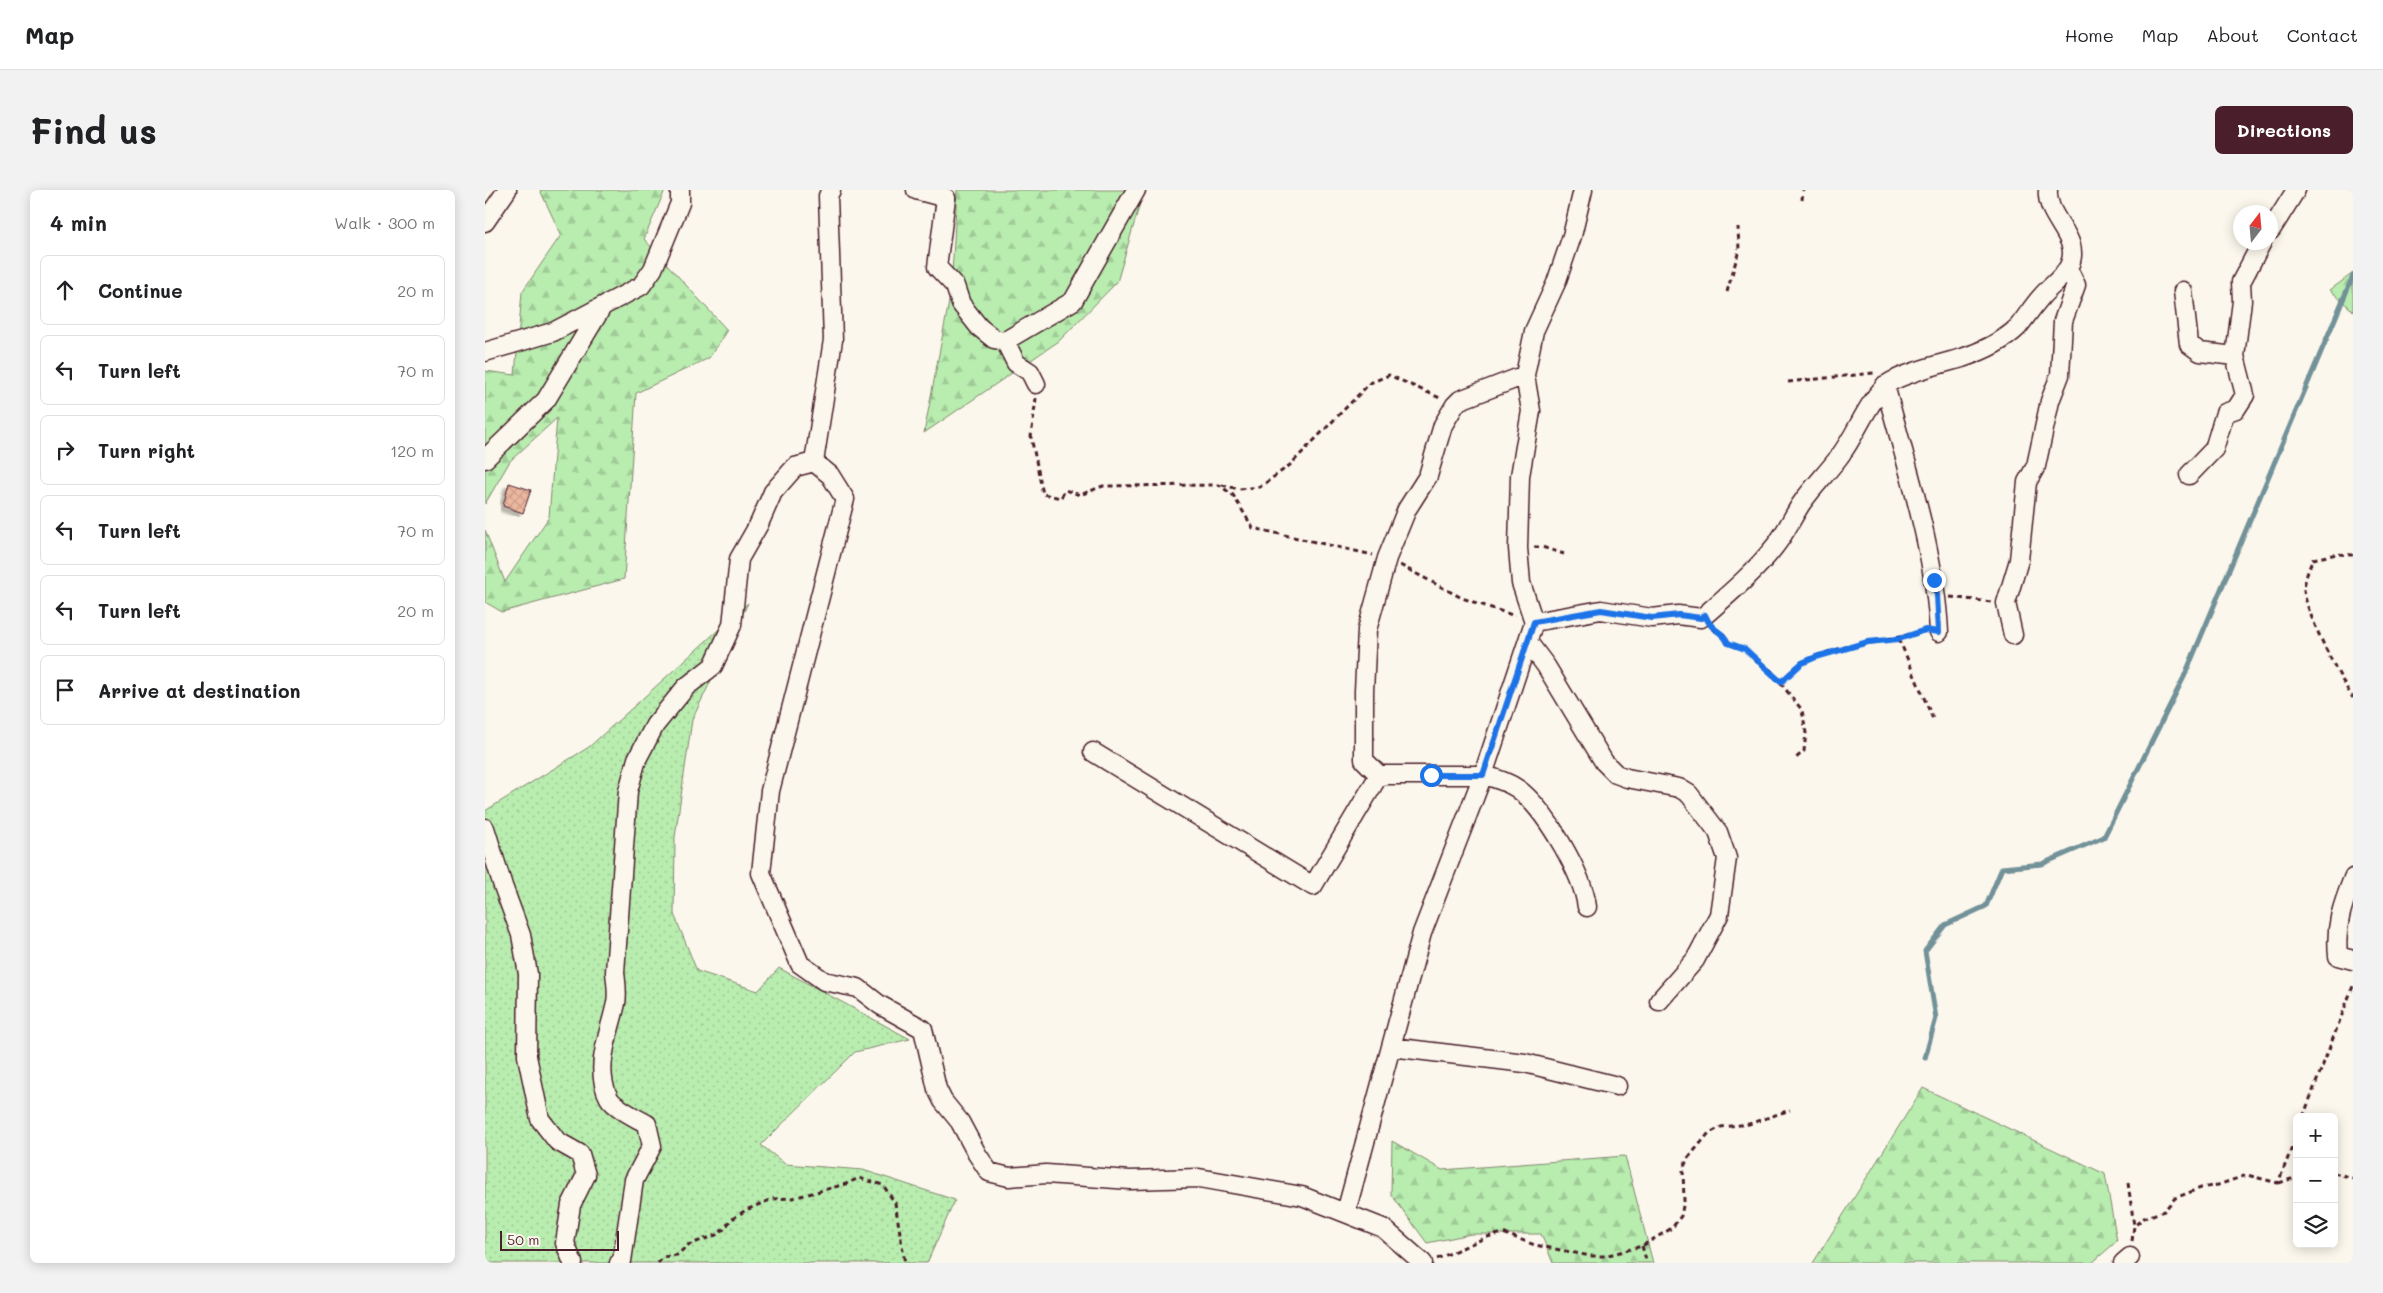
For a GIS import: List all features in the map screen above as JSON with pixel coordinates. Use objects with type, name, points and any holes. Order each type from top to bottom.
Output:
[{"type":"street","points":[[485,222],[507,190]]},
{"type":"street","points":[[485,352],[553,332],[641,286],[653,269],[680,203],[679,190]]},
{"type":"street","points":[[814,462],[833,340],[828,196],[831,190]]},
{"type":"street","points":[[915,190],[946,198],[937,267],[955,286],[961,304],[979,327],[994,338],[1005,341],[1073,301],[1136,190]]},
{"type":"street","points":[[1346,1212],[1423,933],[1483,775],[1534,622],[1521,583],[1518,548],[1520,476],[1531,411],[1525,375],[1534,331],[1556,283],[1572,236],[1583,190]]},
{"type":"street","points":[[1534,622],[1601,610],[1652,618],[1679,615],[1701,618],[1705,615],[1753,571],[1776,546],[1802,503],[1841,456],[1862,417],[1885,385],[1929,367],[1964,357],[1995,343],[2017,328],[2041,296],[2068,269],[2072,260],[2071,245],[2064,229],[2054,218],[2047,200],[2048,190]]},
{"type":"street","points":[[2278,219],[2296,190]]},
{"type":"street","points":[[2189,475],[2214,449],[2225,413],[2236,409],[2245,395],[2235,356],[2242,301],[2241,282],[2259,250]]},
{"type":"street","points":[[2013,635],[2006,603],[2019,560],[2027,482],[2036,466],[2050,401],[2060,375],[2063,321],[2076,285],[2068,269]]},
{"type":"street","points":[[2183,291],[2189,344],[2200,352],[2235,356]]},
{"type":"street","points":[[485,459],[546,400],[602,307]]},
{"type":"street","points":[[1005,341],[1016,363],[1030,372],[1035,384]]},
{"type":"street","points":[[1525,375],[1460,400],[1455,405],[1443,425],[1428,476],[1407,509],[1387,558],[1367,630],[1364,691],[1364,760],[1379,774],[1483,775],[1501,780],[1519,790],[1541,813],[1575,867],[1585,892],[1587,906]]},
{"type":"street","points":[[1885,385],[1907,464],[1937,595],[1939,632]]},
{"type":"street","points":[[814,462],[830,475],[845,499],[770,791],[761,873],[800,964],[824,981],[858,988],[880,1005],[923,1029],[937,1089],[943,1101],[960,1122],[989,1172],[1009,1177],[1046,1174],[1130,1180],[1199,1178],[1302,1196],[1383,1228],[1423,1263]]},
{"type":"street","points":[[619,1263],[622,1261],[635,1180],[652,1146],[647,1124],[610,1099],[605,1083],[603,1058],[606,1036],[617,1001],[615,972],[628,791],[637,759],[655,725],[686,687],[713,666],[731,625],[739,558],[759,524],[773,492],[795,467],[814,462]]},
{"type":"street","points":[[1528,642],[1546,666],[1604,762],[1616,774],[1627,778],[1679,788],[1689,794],[1718,832],[1721,840],[1727,858],[1719,915],[1695,960],[1659,1001]]},
{"type":"street","points":[[1093,752],[1313,886],[1379,774]]},
{"type":"street","points":[[485,828],[521,935],[528,974],[527,1056],[540,1118],[557,1141],[581,1154],[586,1175],[571,1205],[565,1243],[573,1263]]},
{"type":"street","points":[[2353,878],[2339,916],[2337,939],[2339,956],[2353,960]]},
{"type":"street","points":[[1391,1047],[1525,1063],[1617,1086]]},
{"type":"path","points":[[1802,200],[1803,190]]},
{"type":"path","points":[[1727,292],[1739,250],[1738,227]]},
{"type":"path","points":[[1789,382],[1881,372],[1885,385]]},
{"type":"path","points":[[1035,384],[1037,392],[1031,437],[1043,494],[1061,498],[1065,490],[1081,495],[1103,486],[1219,485],[1239,489],[1260,486],[1290,465],[1369,383],[1389,375],[1455,405]]},
{"type":"path","points":[[1219,485],[1233,495],[1253,528],[1387,558],[1462,598],[1534,622]]},
{"type":"path","points":[[1518,548],[1542,546],[1564,554]]},
{"type":"path","points":[[2353,556],[2337,554],[2313,559],[2304,588],[2310,617],[2335,664],[2342,682],[2353,698]]},
{"type":"path","points":[[1937,595],[1975,602],[2006,603]]},
{"type":"path","points":[[1705,615],[1709,627],[1724,635],[1728,643],[1745,649],[1781,682],[1795,700],[1803,717],[1806,733],[1804,751],[1796,758]]},
{"type":"path","points":[[1781,682],[1802,663],[1816,657],[1868,642],[1899,639],[1925,630],[1939,632]]},
{"type":"path","points":[[1899,639],[1933,718]]},
{"type":"path","points":[[2305,1113],[2353,986]]},
{"type":"path","points":[[1428,1263],[1487,1237],[1503,1233],[1535,1245],[1590,1256],[1605,1256],[1642,1246],[1672,1228],[1681,1216],[1684,1201],[1683,1169],[1688,1158],[1709,1133],[1721,1128],[1749,1124],[1790,1110]]},
{"type":"path","points":[[2278,1183],[2293,1145]]},
{"type":"path","points":[[2134,1226],[2144,1218],[2164,1211],[2175,1198],[2247,1174],[2278,1183],[2293,1178]]},
{"type":"path","points":[[2338,1174],[2353,1178]]},
{"type":"path","points":[[658,1263],[663,1257],[677,1255],[688,1245],[716,1234],[724,1229],[731,1220],[746,1210],[772,1199],[793,1198],[846,1184],[859,1178],[883,1185],[895,1203],[905,1263]]},
{"type":"path","points":[[2127,1260],[2134,1226],[2128,1183]]},
{"type":"path","points":[[1642,1246],[1647,1263]]},
{"type":"green space","points":[[540,190],[665,190],[644,239],[727,330],[709,358],[636,393],[624,579],[502,612],[485,602],[485,530],[505,582],[549,517],[557,418],[510,461],[485,504],[485,371],[515,375],[522,292],[561,235]]},
{"type":"green space","points":[[957,190],[1144,190],[1117,282],[1059,341],[924,433],[951,291]]},
{"type":"green space","points":[[2353,273],[2353,311],[2330,290]]},
{"type":"green space","points":[[748,603],[692,720],[675,837],[674,914],[697,971],[758,991],[779,968],[910,1039],[855,1052],[761,1145],[785,1164],[863,1170],[955,1200],[927,1263],[485,1263],[485,811],[589,747]]},
{"type":"green space","points":[[1923,1088],[2105,1174],[2117,1241],[2092,1263],[1813,1263]]},
{"type":"green space","points":[[1392,1141],[1442,1170],[1625,1156],[1653,1263],[1553,1263],[1541,1234],[1471,1234],[1427,1243],[1391,1194]]},
{"type":"building","points":[[509,483],[531,490],[523,513],[503,506]]},
{"type":"waterway","points":[[1925,1058],[1936,1018],[1925,951],[1945,925],[1986,906],[2002,868],[2042,864],[2104,837],[2184,677],[2353,276]]},
{"type":"route","points":[[1431,775],[1483,775],[1534,622],[1601,610],[1652,618],[1679,615],[1701,618],[1705,615],[1709,627],[1724,635],[1728,643],[1745,649],[1781,682],[1802,663],[1816,657],[1868,642],[1899,639],[1925,630],[1939,632],[1937,595],[1934,580]]}]
